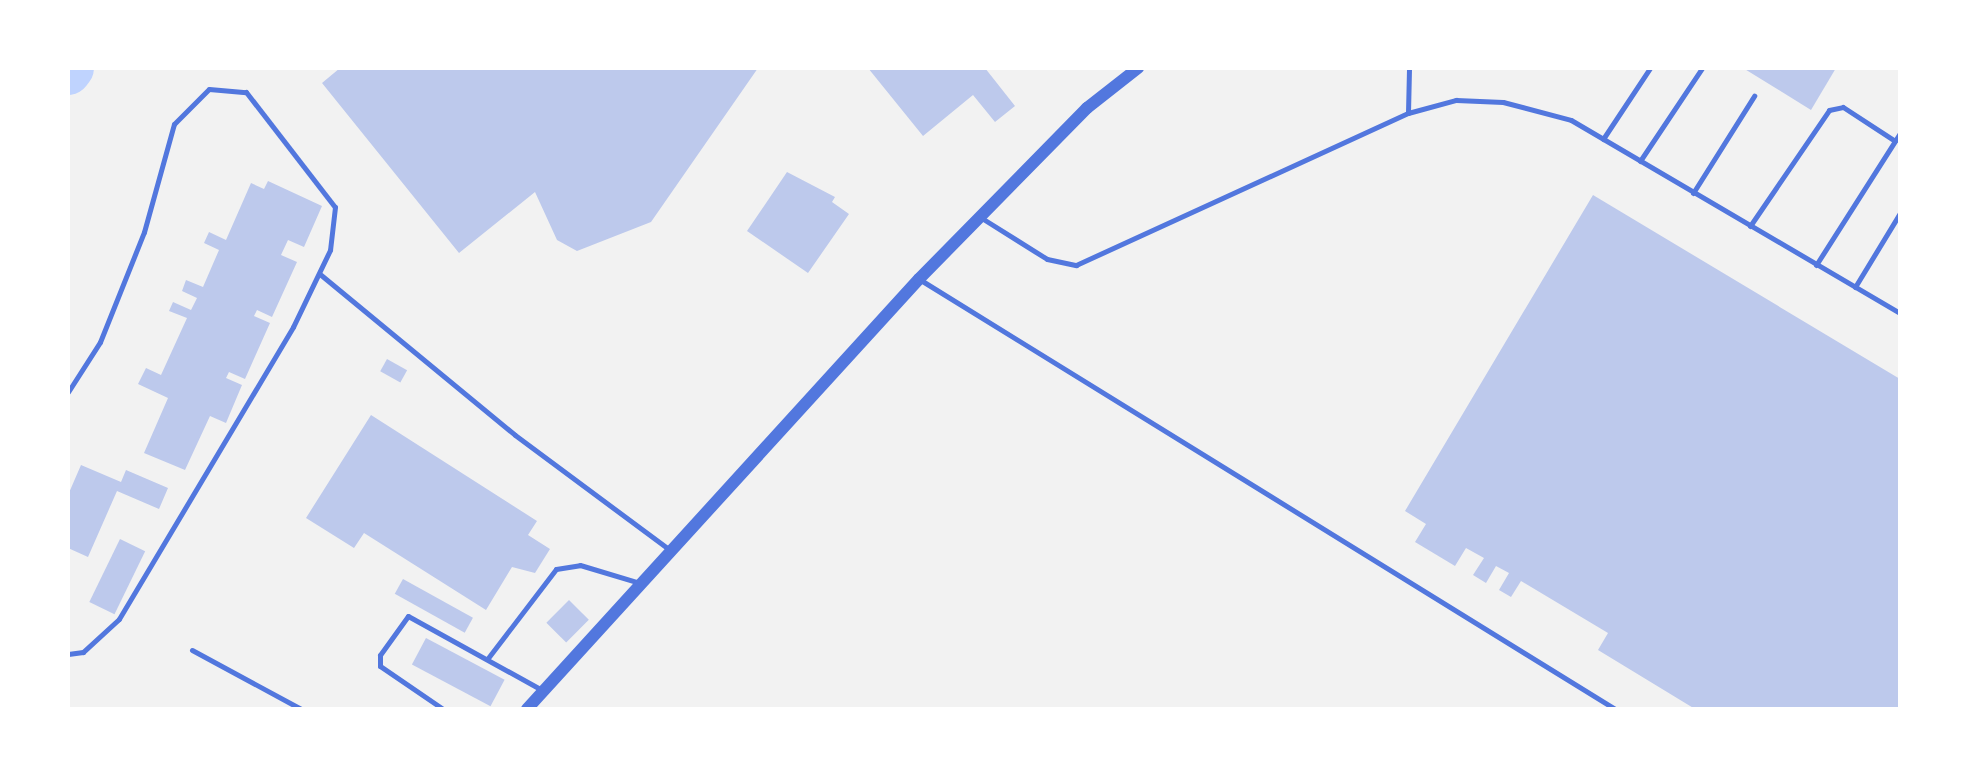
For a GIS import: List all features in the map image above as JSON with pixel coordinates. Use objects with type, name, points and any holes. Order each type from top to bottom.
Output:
[{"type":"street","points":[[527,709],[919,279],[1087,108],[1138,68]]},
{"type":"lane","points":[[1408,113],[1409,68]]},
{"type":"lane","points":[[1603,139],[1650,68]]},
{"type":"lane","points":[[1640,161],[1702,68]]},
{"type":"lane","points":[[68,391],[100,342],[144,232],[174,124],[209,89],[246,92],[335,207],[337,225],[321,275],[119,619],[83,652],[68,654]]},
{"type":"lane","points":[[1693,193],[1754,96]]},
{"type":"lane","points":[[980,217],[1047,259],[1076,265],[1408,113],[1456,100],[1503,102],[1571,120],[1900,313]]},
{"type":"lane","points":[[1750,226],[1829,110],[1843,107],[1895,141]]},
{"type":"lane","points":[[1816,265],[1900,133]]},
{"type":"lane","points":[[1855,287],[1900,213]]},
{"type":"lane","points":[[321,275],[515,435],[673,551]]},
{"type":"lane","points":[[919,279],[1615,709]]},
{"type":"lane","points":[[488,658],[556,569],[580,565],[642,583]]},
{"type":"lane","points":[[443,709],[380,666],[380,655],[399,623],[421,619],[542,690]]},
{"type":"lane","points":[[192,650],[301,709]]},
{"type":"building","points":[[340,68],[758,68],[651,222],[577,251],[557,240],[535,192],[459,253],[322,83]]},
{"type":"building","points":[[868,68],[985,68],[1015,106],[995,122],[973,95],[923,136]]},
{"type":"building","points":[[1743,68],[1836,68],[1811,110]]},
{"type":"building","points":[[787,172],[835,197],[832,202],[849,214],[808,273],[747,231]]},
{"type":"building","points":[[268,181],[322,206],[304,247],[288,240],[281,255],[297,262],[272,317],[257,310],[254,316],[270,323],[245,379],[229,372],[226,378],[242,385],[226,423],[210,416],[185,470],[144,453],[168,398],[138,384],[146,368],[161,375],[187,318],[169,311],[173,302],[191,310],[197,298],[182,291],[186,280],[203,287],[219,250],[204,243],[209,232],[226,240],[251,183],[264,189]]},
{"type":"building","points":[[1593,195],[1900,379],[1900,709],[1695,709],[1598,650],[1608,633],[1521,581],[1511,597],[1499,590],[1509,573],[1496,566],[1486,583],[1473,575],[1484,558],[1466,548],[1455,566],[1415,542],[1426,524],[1405,511]]},
{"type":"building","points":[[387,359],[407,370],[400,382],[380,371]]},
{"type":"building","points":[[371,415],[537,521],[528,535],[550,549],[535,573],[512,567],[486,610],[364,533],[354,548],[306,518]]},
{"type":"building","points":[[81,465],[121,482],[126,470],[168,488],[159,509],[117,491],[88,557],[68,548],[68,495]]},
{"type":"building","points":[[120,539],[145,551],[114,614],[89,602]]},
{"type":"building","points":[[403,579],[473,618],[465,633],[395,594]]},
{"type":"building","points":[[569,600],[589,620],[566,642],[546,623]]},
{"type":"building","points":[[426,638],[505,680],[490,706],[412,664]]},
{"type":"waterway","points":[[68,72],[71,68]]}]
